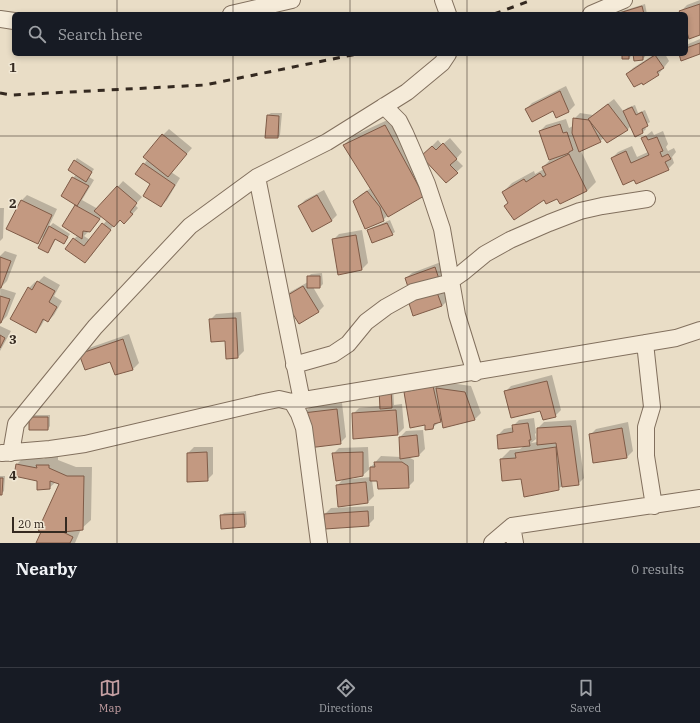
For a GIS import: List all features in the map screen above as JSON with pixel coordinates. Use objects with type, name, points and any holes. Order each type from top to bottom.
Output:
[{"type":"street","points":[[240,12],[292,0]]},
{"type":"street","points":[[443,0],[447,12]]},
{"type":"street","points":[[596,12],[624,0]]},
{"type":"street","points":[[0,19],[12,21]]},
{"type":"street","points":[[447,56],[442,63],[407,92],[327,142],[257,177],[190,226],[95,327],[16,424],[5,453],[85,444],[279,399],[297,402],[474,373],[676,338],[700,330]]},
{"type":"street","points":[[384,106],[399,121],[427,184],[442,229],[457,315],[474,373]]},
{"type":"street","points":[[257,177],[294,365],[297,402],[304,428],[319,543]]},
{"type":"street","points":[[294,365],[333,354],[348,344],[366,322],[386,307],[413,292],[452,281],[484,254],[510,240],[580,211],[647,199]]},
{"type":"street","points":[[645,343],[652,407],[646,427],[646,456],[654,506]]},
{"type":"street","points":[[492,543],[512,526],[700,498]]},
{"type":"street","points":[[512,526],[515,543]]},
{"type":"building","points":[[700,4],[700,35],[689,39],[688,12],[679,11]]},
{"type":"building","points":[[642,6],[644,12],[622,12]]},
{"type":"building","points":[[700,43],[700,54],[681,61],[680,56],[688,56],[688,47]]},
{"type":"building","points":[[622,56],[629,56],[629,59],[622,59]]},
{"type":"building","points":[[633,56],[643,56],[643,60],[634,61]]},
{"type":"building","points":[[653,56],[656,56],[664,68],[657,72],[659,75],[643,85],[642,83],[634,87],[626,74]]},
{"type":"building","points":[[560,91],[569,112],[556,118],[553,111],[532,122],[525,109]]},
{"type":"building","points":[[608,104],[628,130],[607,143],[588,119]]},
{"type":"building","points":[[632,107],[636,115],[642,112],[648,126],[642,129],[643,133],[635,137],[623,111]]},
{"type":"building","points":[[267,115],[279,116],[278,138],[265,138]]},
{"type":"building","points":[[573,118],[589,120],[601,142],[579,152],[572,133]]},
{"type":"building","points":[[560,124],[563,133],[567,132],[573,150],[569,153],[549,160],[539,131]]},
{"type":"building","points":[[385,125],[424,196],[388,217],[343,145]]},
{"type":"building","points":[[162,134],[187,154],[168,177],[143,157]]},
{"type":"building","points":[[646,136],[648,140],[657,137],[663,151],[660,152],[662,157],[668,154],[671,159],[665,162],[669,170],[636,184],[634,180],[623,185],[611,158],[626,151],[631,163],[649,155],[641,138]]},
{"type":"building","points":[[443,143],[457,159],[450,165],[458,173],[446,183],[421,156],[432,146],[436,150]]},
{"type":"building","points":[[569,154],[587,191],[560,204],[557,199],[546,204],[544,200],[514,220],[504,206],[508,203],[502,192],[524,179],[526,182],[540,173],[543,177],[546,175],[542,167]]},
{"type":"building","points":[[74,160],[92,172],[86,182],[68,170]]},
{"type":"building","points":[[143,163],[175,185],[161,207],[143,196],[150,184],[135,174]]},
{"type":"building","points":[[72,177],[89,186],[77,206],[61,196]]},
{"type":"building","points":[[117,186],[137,203],[130,212],[133,214],[124,224],[120,220],[114,227],[94,211]]},
{"type":"building","points":[[367,191],[380,207],[384,221],[365,229],[353,201]]},
{"type":"building","points":[[317,195],[332,221],[312,232],[298,206]]},
{"type":"building","points":[[21,200],[52,215],[38,244],[6,229]]},
{"type":"building","points":[[75,205],[100,219],[90,232],[83,231],[82,239],[62,226]]},
{"type":"building","points":[[102,223],[111,230],[85,263],[65,249],[73,238],[84,246]]},
{"type":"building","points":[[387,223],[393,235],[372,243],[367,230]]},
{"type":"building","points":[[49,226],[68,237],[64,244],[55,239],[48,253],[38,248]]},
{"type":"building","points":[[356,235],[362,270],[338,275],[332,239]]},
{"type":"building","points":[[0,257],[11,261],[1,288],[0,288]]},
{"type":"building","points":[[435,267],[440,282],[409,290],[405,278]]},
{"type":"building","points":[[307,276],[320,276],[320,288],[307,288]]},
{"type":"building","points":[[37,281],[55,291],[49,302],[57,307],[48,322],[43,319],[36,333],[10,319],[28,287],[32,290]]},
{"type":"building","points":[[303,286],[319,312],[299,324],[283,298]]},
{"type":"building","points":[[435,287],[442,306],[413,316],[407,297]]},
{"type":"building","points":[[0,296],[10,299],[1,323],[0,323]]},
{"type":"building","points":[[236,318],[238,358],[226,359],[225,341],[211,342],[209,319]]},
{"type":"building","points":[[0,335],[5,338],[0,348]]},
{"type":"building","points":[[123,339],[133,370],[115,375],[110,362],[85,370],[79,354]]},
{"type":"building","points":[[547,381],[556,417],[543,420],[540,411],[511,418],[504,391]]},
{"type":"building","points":[[433,386],[441,422],[434,424],[433,429],[425,430],[425,425],[410,428],[404,392]]},
{"type":"building","points":[[391,388],[392,408],[380,409],[379,389]]},
{"type":"building","points":[[436,388],[465,392],[475,420],[443,428]]},
{"type":"building","points":[[337,409],[341,444],[308,448],[303,413]]},
{"type":"building","points":[[396,410],[398,435],[353,439],[352,413]]},
{"type":"building","points":[[29,417],[48,417],[48,430],[29,430]]},
{"type":"building","points":[[528,423],[531,440],[529,440],[530,446],[498,449],[497,435],[513,432],[512,425]]},
{"type":"building","points":[[571,426],[579,485],[562,487],[556,443],[537,445],[537,428]]},
{"type":"building","points":[[622,428],[627,458],[593,463],[589,434]]},
{"type":"building","points":[[417,435],[419,456],[400,459],[399,437]]},
{"type":"building","points":[[556,447],[559,490],[524,497],[521,479],[502,481],[500,459],[516,458],[515,453]]},
{"type":"building","points":[[207,452],[208,481],[187,482],[187,453]]},
{"type":"building","points":[[363,452],[363,476],[336,481],[332,453]]},
{"type":"building","points":[[374,462],[402,462],[408,466],[409,488],[378,489],[377,481],[370,481],[370,467],[375,467]]},
{"type":"building","points":[[16,464],[37,468],[36,465],[49,465],[49,468],[67,476],[84,476],[83,530],[63,532],[73,537],[70,543],[36,543],[41,532],[38,530],[59,484],[50,481],[50,489],[37,490],[37,481],[14,476]]},
{"type":"building","points":[[0,478],[3,478],[2,495],[0,495]]},
{"type":"building","points":[[366,482],[368,503],[338,507],[336,485]]},
{"type":"building","points":[[368,511],[369,526],[325,529],[324,514]]},
{"type":"building","points":[[244,514],[245,527],[221,529],[220,515]]},
{"type":"railway","points":[[499,12],[532,0]]},
{"type":"railway","points":[[0,93],[12,95],[205,85],[347,56]]}]
